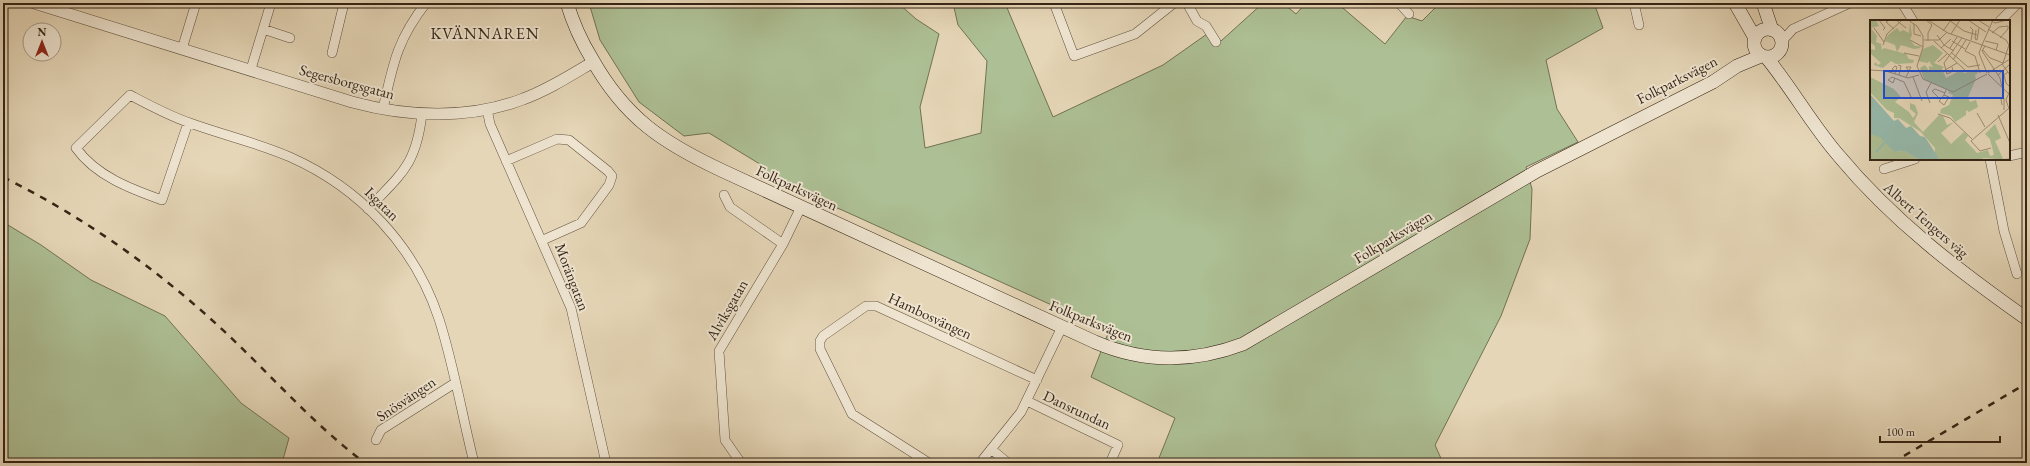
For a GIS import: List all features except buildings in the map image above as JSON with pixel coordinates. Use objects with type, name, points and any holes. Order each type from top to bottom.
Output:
[{"type":"main road","name":"Folkparksvägen","points":[[567,3],[580,38],[606,83],[619,100],[637,119],[665,141],[707,164],[1062,327],[1110,348],[1133,355],[1158,358],[1201,356],[1222,352],[1243,344],[1537,170],[1713,82],[1773,45]]},
{"type":"main road","points":[[1735,3],[1754,40],[1755,50],[1773,45],[1762,30],[1754,40]]},
{"type":"main road","name":"Albert Tengers väg","points":[[1763,3],[1773,45],[1791,89],[1806,114],[1834,150],[1875,197],[1925,243],[1966,276],[2024,315]]},
{"type":"main road","name":"Folkparksvägen","points":[[1737,66],[1754,40]]},
{"type":"street","name":"Segersborgsgatan","points":[[34,3],[59,6],[182,49],[251,69],[352,102],[383,109],[422,114],[453,114],[487,109],[523,99],[594,62]]},
{"type":"street","points":[[182,49],[195,3]]},
{"type":"street","points":[[251,69],[271,3]]},
{"type":"street","name":"Segersborgsgatan","points":[[332,53],[344,3]]},
{"type":"street","points":[[383,109],[399,46],[413,20],[426,3]]},
{"type":"street","points":[[1054,3],[1074,56],[1135,34],[1174,3]]},
{"type":"street","points":[[1187,3],[1197,21],[1206,26],[1216,42]]},
{"type":"street","points":[[1399,3],[1409,14]]},
{"type":"street","points":[[1634,3],[1639,25]]},
{"type":"street","name":"Folkparksvägen","points":[[1773,45],[1793,29],[1850,3]]},
{"type":"street","points":[[1902,3],[1912,20]]},
{"type":"street","points":[[2001,20],[2018,3]]},
{"type":"street","points":[[264,29],[290,38]]},
{"type":"street","name":"Isgatan","points":[[188,123],[162,200],[123,187],[83,158],[76,148],[130,95],[188,123],[288,156],[330,178],[368,209],[389,229],[418,271],[439,318],[474,463]]},
{"type":"street","name":"Morängatan","points":[[487,109],[490,124],[571,308],[606,463]]},
{"type":"street","points":[[368,209],[402,173],[411,158],[417,143],[422,114]]},
{"type":"street","points":[[506,161],[557,139],[569,140],[608,171],[612,176],[609,185],[581,223],[542,240]]},
{"type":"street","points":[[2010,156],[2027,152]]},
{"type":"street","points":[[1884,169],[1912,160]]},
{"type":"street","points":[[1991,160],[2004,232],[2017,274]]},
{"type":"street","points":[[724,195],[730,207],[783,244]]},
{"type":"street","name":"Alviksgatan","points":[[741,463],[725,440],[719,351],[783,244],[801,207]]},
{"type":"street","name":"Hambosvängen","points":[[929,463],[852,414],[820,349],[820,341],[823,336],[866,306],[876,306],[1037,380]]},
{"type":"street","name":"Dansrundan","points":[[980,463],[1021,412],[1062,327]]},
{"type":"street","name":"Snösvängen","points":[[376,440],[382,430],[455,383]]},
{"type":"street","name":"Dansrundan","points":[[1027,401],[1118,445],[1110,463]]},
{"type":"street","points":[[992,449],[1008,463]]},
{"type":"street","points":[[2023,463],[2027,461]]},
{"type":"green space","points":[[589,3],[898,3],[916,19],[939,34],[920,107],[925,148],[981,133],[987,61],[958,25],[953,3],[1005,3],[1053,117],[1163,65],[1207,34],[1221,41],[1263,3],[1283,3],[1296,14],[1306,3],[1337,3],[1385,44],[1407,16],[1422,21],[1440,3],[1594,3],[1603,28],[1546,60],[1557,109],[1578,142],[1526,167],[1532,189],[1530,239],[1501,316],[1435,445],[1443,463],[1157,463],[1175,418],[1091,377],[1109,331],[842,210],[761,178],[763,166],[709,133],[684,136],[639,102],[600,40]]},
{"type":"green space","points":[[3,222],[41,245],[91,280],[165,316],[241,403],[289,438],[282,463],[3,463]]},
{"type":"railway","points":[[3,177],[92,228],[148,267],[175,288],[243,349],[328,433],[365,463]]},
{"type":"railway","points":[[1892,463],[2027,383]]},
{"type":"district","name":"KVÄNNAREN","points":[[485,33]]}]
